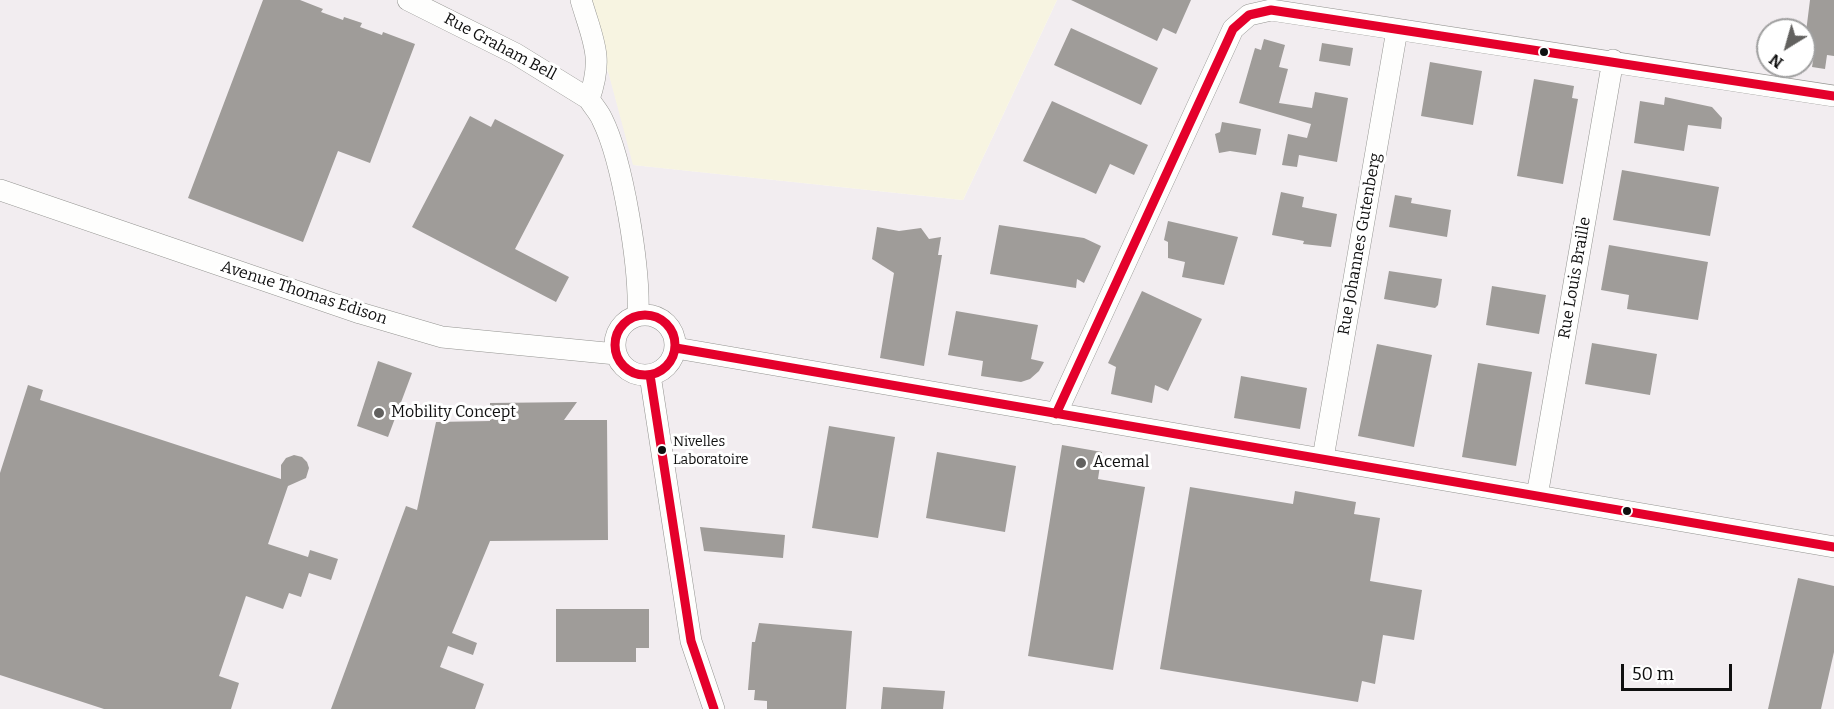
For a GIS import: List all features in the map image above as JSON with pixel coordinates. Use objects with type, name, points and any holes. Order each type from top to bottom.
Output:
[{"type":"street","name":"Rue Graham Bell","points":[[408,0],[516,54],[589,99]]},
{"type":"street","points":[[581,0],[596,47],[598,66],[589,99],[602,119],[615,159],[632,239],[639,291],[638,315]]},
{"type":"street","points":[[1056,414],[1233,29],[1249,15],[1271,10],[1613,60],[1834,96]]},
{"type":"street","name":"Rue Johannes Gutenberg","points":[[1323,458],[1397,30]]},
{"type":"street","name":"Rue Louis Braille","points":[[1537,496],[1613,60]]},
{"type":"street","name":"Avenue Thomas Edison","points":[[0,190],[360,313],[442,337],[616,354]]},
{"type":"street","points":[[638,315],[657,316],[673,331],[676,348],[668,365],[650,375],[629,370],[616,354],[616,336],[621,327],[638,315]]},
{"type":"street","points":[[676,348],[1834,546]]},
{"type":"street","points":[[650,375],[691,640],[714,709]]},
{"type":"shaded area","points":[[0,0],[577,0],[590,46],[609,74],[634,165],[963,200],[1057,0],[1834,0],[1834,709],[0,709]]},
{"type":"shaded area","points":[[589,0],[1057,0],[963,200],[633,165]]},
{"type":"building","points":[[263,0],[300,0],[323,9],[321,12],[343,20],[344,17],[362,23],[360,27],[382,35],[383,32],[415,44],[370,163],[338,151],[303,242],[188,198]]},
{"type":"building","points":[[1071,0],[1191,0],[1176,34],[1163,28],[1157,41]]},
{"type":"building","points":[[1810,0],[1834,0],[1834,56],[1827,55],[1825,69],[1816,68],[1816,18],[1808,18]]},
{"type":"building","points":[[1071,28],[1158,68],[1141,105],[1054,65]]},
{"type":"building","points":[[1264,39],[1285,45],[1279,67],[1288,69],[1279,103],[1312,108],[1315,92],[1348,98],[1337,162],[1299,155],[1297,167],[1282,165],[1288,134],[1307,138],[1311,124],[1239,103],[1255,48],[1261,50]]},
{"type":"building","points":[[1322,43],[1353,48],[1350,66],[1319,61]]},
{"type":"building","points":[[1430,62],[1482,71],[1473,125],[1421,116]]},
{"type":"building","points":[[1534,79],[1574,86],[1572,98],[1578,99],[1563,184],[1517,176]]},
{"type":"building","points":[[1665,97],[1712,107],[1722,118],[1721,129],[1688,125],[1684,151],[1634,143],[1640,101],[1664,105]]},
{"type":"building","points":[[1052,101],[1148,145],[1134,175],[1110,164],[1096,194],[1023,161]]},
{"type":"building","points":[[470,116],[491,127],[495,119],[564,155],[515,249],[569,277],[556,302],[412,227]]},
{"type":"building","points":[[1222,122],[1261,129],[1256,155],[1230,151],[1219,153],[1215,134],[1220,132]]},
{"type":"building","points":[[1622,170],[1719,187],[1710,236],[1613,220]]},
{"type":"building","points":[[1281,192],[1304,197],[1302,207],[1337,214],[1331,247],[1303,244],[1304,241],[1272,235]]},
{"type":"building","points":[[1395,195],[1412,198],[1411,203],[1451,210],[1447,237],[1389,227]]},
{"type":"building","points":[[1168,221],[1238,237],[1224,285],[1182,277],[1185,262],[1168,258],[1168,242],[1164,240]]},
{"type":"building","points":[[999,225],[1084,238],[1101,246],[1084,283],[1077,279],[1076,288],[990,274]]},
{"type":"building","points":[[877,227],[899,231],[921,228],[929,239],[941,237],[938,255],[942,255],[924,366],[880,358],[894,273],[872,259]]},
{"type":"building","points":[[1609,245],[1708,262],[1698,320],[1627,309],[1629,295],[1601,290]]},
{"type":"building","points":[[1389,271],[1442,279],[1438,305],[1435,308],[1384,299]]},
{"type":"building","points":[[1492,286],[1546,295],[1539,334],[1486,325]]},
{"type":"building","points":[[1142,291],[1202,319],[1168,391],[1155,385],[1152,403],[1111,394],[1116,367],[1108,363]]},
{"type":"building","points":[[956,311],[1038,325],[1031,359],[1044,362],[1039,371],[1030,379],[1021,382],[981,376],[983,361],[948,355]]},
{"type":"building","points":[[1592,343],[1657,354],[1650,395],[1585,384]]},
{"type":"building","points":[[1377,344],[1432,355],[1414,447],[1358,436]]},
{"type":"building","points":[[378,361],[412,373],[388,437],[357,426]]},
{"type":"building","points":[[1478,363],[1532,372],[1516,466],[1462,457]]},
{"type":"building","points":[[1241,376],[1307,388],[1300,429],[1234,418]]},
{"type":"building","points":[[28,385],[43,390],[40,400],[281,479],[281,465],[286,458],[294,455],[302,457],[307,462],[309,468],[306,478],[288,486],[268,544],[308,557],[310,550],[338,559],[331,580],[309,573],[301,597],[289,593],[283,609],[246,596],[219,676],[239,683],[231,709],[104,709],[0,675],[0,473]]},
{"type":"building","points":[[577,402],[564,420],[607,420],[608,540],[490,541],[452,633],[477,643],[473,655],[448,646],[440,667],[484,684],[475,709],[331,709],[406,506],[417,510],[436,422],[490,421],[490,403]]},
{"type":"building","points":[[829,426],[895,437],[878,538],[812,528]]},
{"type":"building","points":[[1062,445],[1102,452],[1098,479],[1145,487],[1113,670],[1028,656]]},
{"type":"building","points":[[937,452],[1016,466],[1005,532],[926,518]]},
{"type":"building","points":[[1190,487],[1293,504],[1295,491],[1356,502],[1354,514],[1380,518],[1370,581],[1422,590],[1414,640],[1383,635],[1375,684],[1362,681],[1358,702],[1160,669]]},
{"type":"building","points":[[700,527],[785,535],[783,558],[704,551]]},
{"type":"building","points":[[1798,578],[1834,586],[1834,652],[1821,709],[1768,709]]},
{"type":"building","points":[[556,609],[649,609],[649,648],[636,648],[636,662],[556,662]]},
{"type":"building","points":[[759,623],[852,631],[846,709],[767,709],[767,701],[754,700],[755,690],[748,690],[752,642],[755,642]]},
{"type":"building","points":[[883,687],[945,691],[943,709],[881,709]]},
{"type":"transit line","points":[[1056,414],[1233,29],[1249,15],[1271,10],[1834,96]]},
{"type":"transit line","points":[[639,315],[651,315],[662,320],[670,328],[675,345],[673,357],[662,370],[651,375],[639,375],[628,370],[620,362],[615,351],[615,339],[620,328],[628,320],[639,315]]},
{"type":"transit line","points":[[676,348],[1834,547]]},
{"type":"transit line","points":[[650,375],[691,641],[714,709]]},
{"type":"place","name":"Mobility Concept","points":[[379,413]]},
{"type":"place","name":"Nivelles Laboratoire","points":[[662,450]]},
{"type":"place","name":"Acemal","points":[[1081,463]]}]
